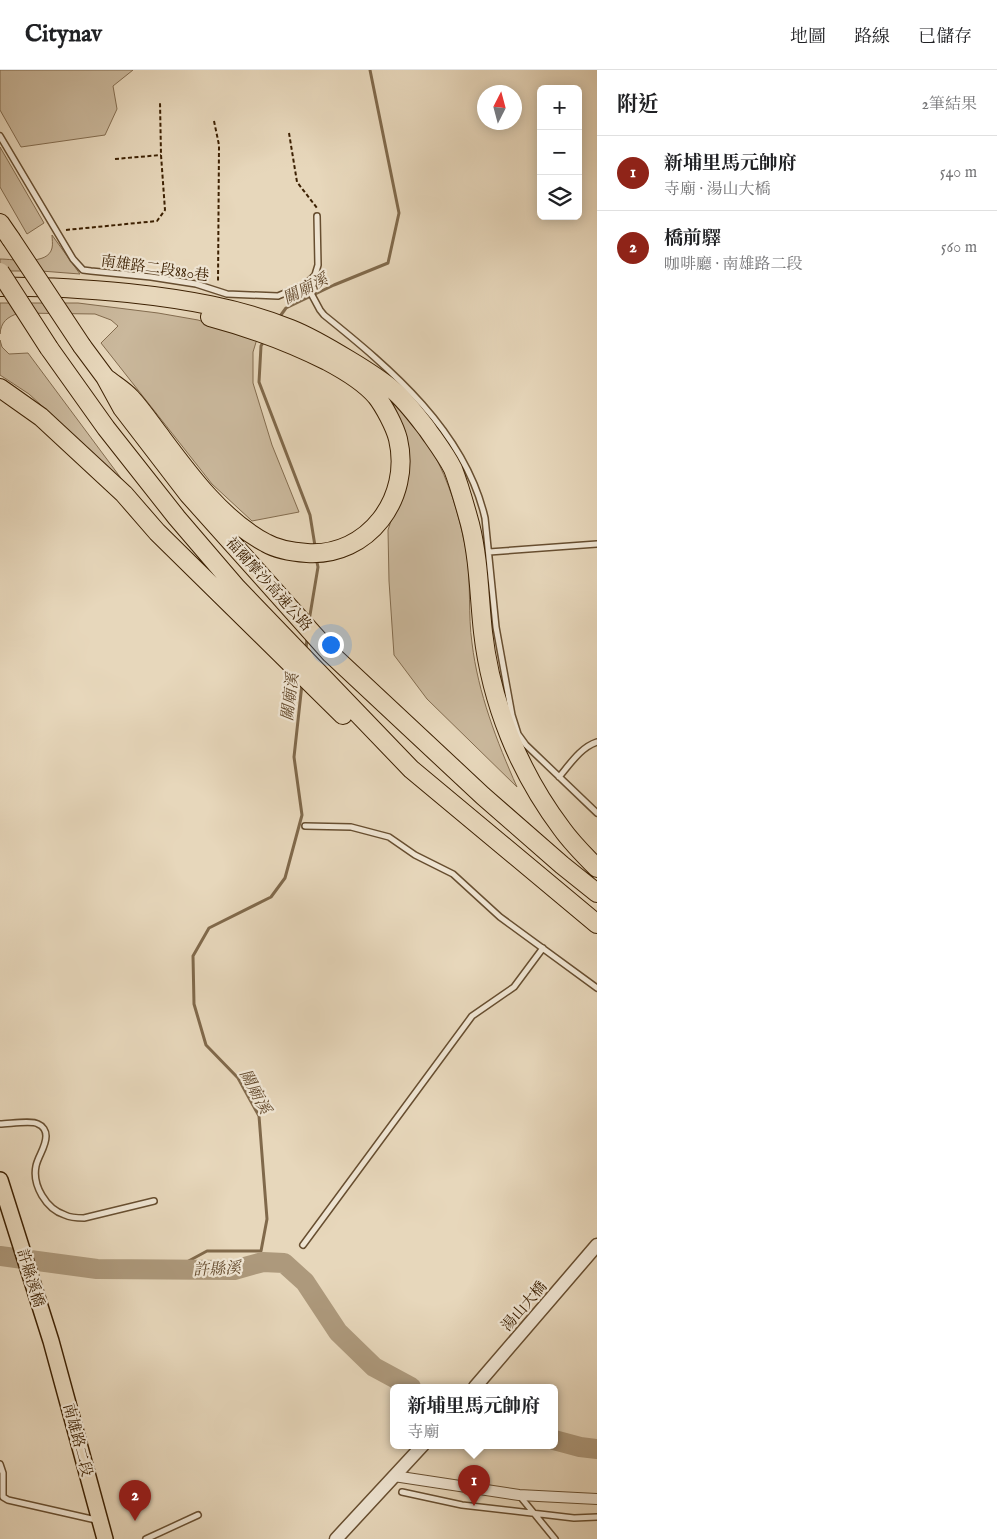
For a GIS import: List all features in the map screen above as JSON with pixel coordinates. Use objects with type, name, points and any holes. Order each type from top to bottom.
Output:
[{"type":"highway","name":"福爾摩沙高速公路","points":[[0,223],[82,346],[105,377],[122,408],[188,494],[331,654],[483,796],[597,893]]},
{"type":"highway","name":"福爾摩沙高速公路","points":[[0,272],[49,348],[106,428],[177,518],[232,594]]},
{"type":"highway","points":[[0,287],[90,289],[199,302],[347,359],[393,390],[416,415],[439,445],[452,469],[462,496],[476,553],[483,633],[492,680],[500,710],[520,762],[532,784],[563,830],[597,868]]},
{"type":"highway","points":[[0,298],[79,299],[160,306],[200,315],[249,321]]},
{"type":"highway","points":[[105,377],[131,398],[211,498],[250,534],[268,545],[293,552],[315,554],[334,550],[352,544],[368,534],[382,518],[392,502],[398,483],[400,458],[398,438],[388,415],[376,396],[354,377],[312,354],[288,335]]},
{"type":"highway","points":[[0,388],[41,417],[124,494],[158,532],[232,594],[369,732],[597,924]]},
{"type":"main road","name":"許縣溪橋","points":[[2,1183],[51,1341]]},
{"type":"main road","name":"南雄路二段","points":[[51,1341],[105,1539]]},
{"type":"street","name":"湯山大橋","points":[[478,1384],[597,1245]]},
{"type":"street","points":[[336,1539],[418,1449]]},
{"type":"street","points":[[394,1476],[519,1495],[597,1499]]},
{"type":"lane","name":"南雄路二段880巷","points":[[0,136],[73,259],[83,270],[196,284],[227,294],[278,296],[307,286]]},
{"type":"lane","points":[[317,216],[317,271],[307,286],[324,315],[368,350],[405,385],[448,436],[468,468],[482,504],[485,518],[496,628],[512,715],[518,734],[526,745],[597,813]]},
{"type":"lane","points":[[489,552],[597,544]]},
{"type":"lane","points":[[559,777],[582,751],[597,742]]},
{"type":"lane","points":[[305,826],[351,827],[389,837],[415,855],[453,874],[500,917],[597,988]]},
{"type":"lane","points":[[303,1245],[472,1016],[514,987],[543,948]]},
{"type":"lane","points":[[0,1124],[36,1122],[43,1127],[46,1135],[45,1143],[36,1164],[35,1183],[40,1194],[50,1206],[63,1215],[84,1218],[154,1201]]},
{"type":"lane","points":[[0,1464],[3,1472],[3,1497],[8,1500],[99,1521]]},
{"type":"lane","points":[[402,1492],[462,1505],[574,1518],[597,1517]]},
{"type":"lane","points":[[519,1495],[555,1539]]},
{"type":"lane","points":[[146,1539],[198,1515]]},
{"type":"path","points":[[56,231],[157,220],[165,210],[160,102]]},
{"type":"path","points":[[214,121],[219,145],[218,290]]},
{"type":"path","points":[[288,133],[297,182],[317,207],[317,216]]},
{"type":"path","points":[[115,159],[161,155]]},
{"type":"shaded area","points":[[0,70],[133,70],[113,86],[117,109],[105,135],[21,147],[0,110]]},
{"type":"shaded area","points":[[0,147],[44,223],[27,234],[0,187]]},
{"type":"shaded area","points":[[52,235],[80,274],[41,271],[0,271],[0,259],[30,260],[49,254],[52,248]]},
{"type":"shaded area","points":[[0,303],[78,303],[158,313],[198,320],[257,339],[253,352],[253,383],[272,445],[299,512],[252,521],[212,484],[101,343],[118,326],[111,320],[95,314],[19,313],[5,320],[0,334]]},
{"type":"shaded area","points":[[0,340],[2,347],[9,354],[28,353],[135,497],[92,452],[29,394],[0,375]]},
{"type":"shaded area","points":[[380,389],[414,423],[427,443],[439,464],[456,509],[467,556],[471,632],[475,662],[484,699],[502,753],[517,787],[427,699],[394,655],[388,530],[403,485]]},
{"type":"waterway","name":"關廟溪","points":[[278,319],[286,308],[334,285],[388,263],[399,213],[370,70]]},
{"type":"waterway","name":"關廟溪","points":[[264,341],[261,346],[259,382],[310,515],[315,546]]},
{"type":"waterway","name":"關廟溪","points":[[309,621],[318,567],[316,558]]},
{"type":"waterway","name":"關廟溪","points":[[306,650],[307,637]]},
{"type":"waterway","name":"關廟溪","points":[[172,1270],[207,1251],[261,1251],[267,1219],[259,1116],[238,1078],[206,1045],[194,1004],[193,956],[209,928],[271,897],[285,878],[302,815],[294,757],[302,684]]},
{"type":"waterway","name":"許縣溪","points":[[0,1256],[97,1269],[234,1270],[263,1262],[284,1263],[305,1282],[338,1332],[374,1367],[405,1384]]},
{"type":"waterway","name":"許縣溪","points":[[558,1441],[597,1449]]},
{"type":"place","name":"新埔里馬元帥府","points":[[474,1506]]},
{"type":"place","name":"橋前驛","points":[[135,1521]]}]
